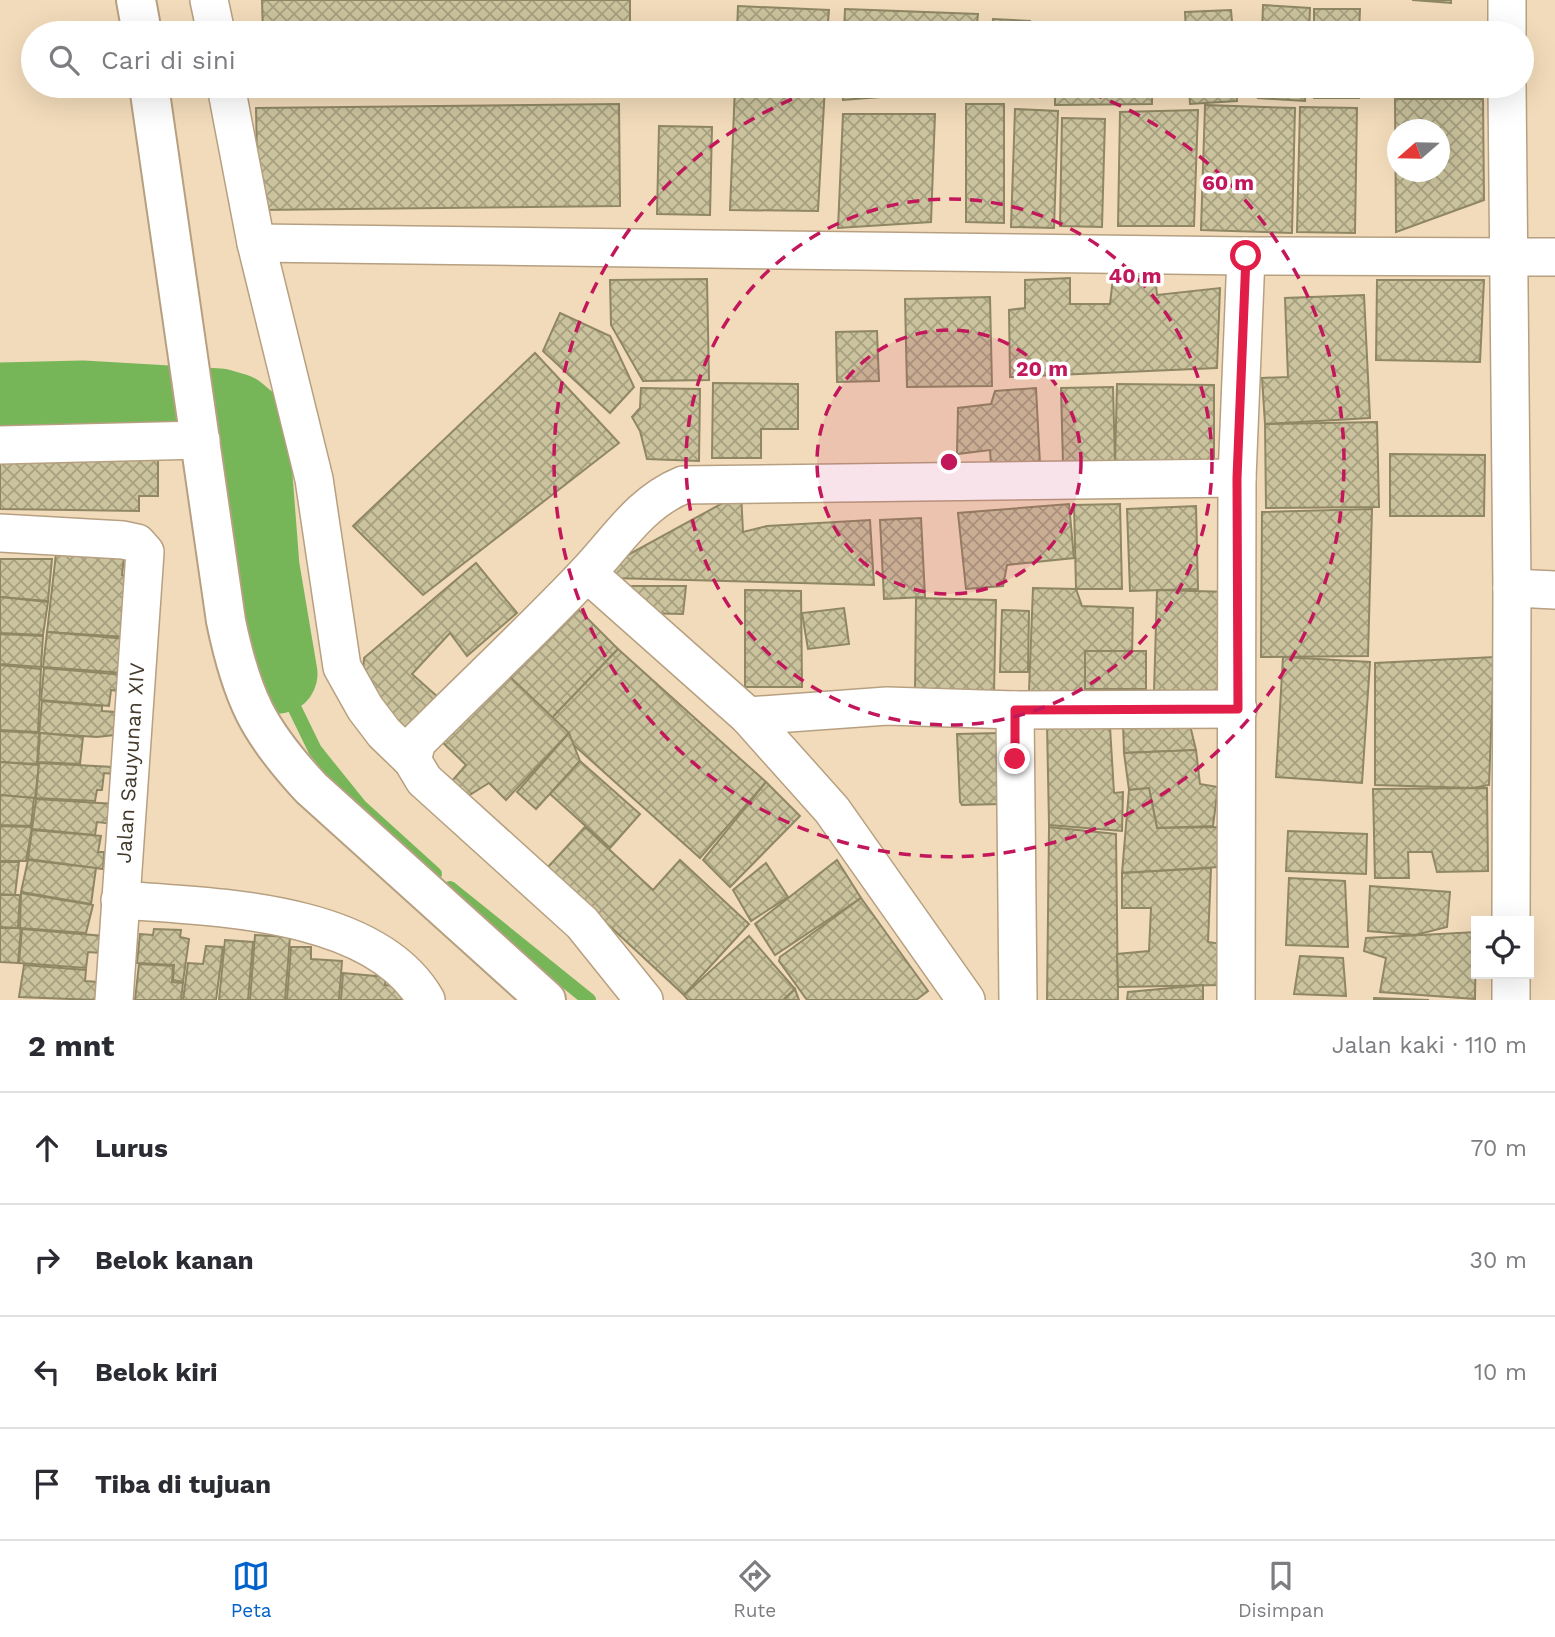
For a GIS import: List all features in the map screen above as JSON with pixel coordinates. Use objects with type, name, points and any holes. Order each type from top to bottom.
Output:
[{"type":"street","points":[[136,0],[140,21]]},
{"type":"street","points":[[209,0],[213,21]]},
{"type":"street","points":[[1507,0],[1507,21]]},
{"type":"street","points":[[151,98],[226,621],[236,669],[251,711],[276,750],[311,789],[546,1000]]},
{"type":"street","points":[[228,98],[256,243],[314,479],[342,667],[365,708],[384,733],[412,760],[424,780],[582,923],[644,1000]]},
{"type":"street","points":[[1507,98],[1512,588],[1511,916]]},
{"type":"street","points":[[256,243],[1246,256],[1555,257]]},
{"type":"street","points":[[1236,1000],[1237,478],[1246,256]]},
{"type":"street","points":[[0,445],[198,414]]},
{"type":"street","points":[[412,760],[418,742],[587,573],[627,525],[663,493],[683,485],[1237,478]]},
{"type":"street","name":"Jalan Sauyunan XIV","points":[[0,533],[123,540],[138,543],[145,552],[114,1000]]},
{"type":"street","points":[[587,573],[748,716],[832,810],[966,1000]]},
{"type":"street","points":[[1512,588],[1555,590]]},
{"type":"street","points":[[748,716],[887,706],[1015,710],[1238,709]]},
{"type":"street","points":[[1015,710],[1018,1000]]},
{"type":"street","points":[[120,901],[224,908],[333,930],[383,957],[407,976],[426,1000]]},
{"type":"street","points":[[1511,979],[1511,1000]]},
{"type":"building","points":[[262,0],[630,0],[630,21],[263,21]]},
{"type":"building","points":[[1412,0],[1451,0],[1451,3]]},
{"type":"building","points":[[1263,5],[1310,8],[1309,21],[1262,21]]},
{"type":"building","points":[[738,6],[829,10],[828,21],[737,21]]},
{"type":"building","points":[[845,9],[978,14],[977,21],[844,21]]},
{"type":"building","points":[[1314,9],[1360,9],[1360,21],[1314,21]]},
{"type":"building","points":[[1231,10],[1232,21],[1185,21],[1185,12]]},
{"type":"building","points":[[993,19],[1030,21],[993,21]]},
{"type":"building","points":[[735,98],[824,98],[818,211],[730,210]]},
{"type":"building","points":[[1055,98],[1152,98],[1152,104],[1055,105]]},
{"type":"building","points":[[1190,98],[1237,98],[1237,101],[1190,104]]},
{"type":"building","points":[[1258,98],[1305,98],[1305,101]]},
{"type":"building","points":[[1395,99],[1483,99],[1484,200],[1396,232],[1396,182],[1450,182],[1450,119],[1395,119]]},
{"type":"building","points":[[619,104],[620,206],[258,210],[256,108]]},
{"type":"building","points":[[966,104],[1004,104],[1004,223],[966,222]]},
{"type":"building","points":[[1205,105],[1295,108],[1292,233],[1201,230]]},
{"type":"building","points":[[1300,107],[1357,108],[1355,233],[1297,232]]},
{"type":"building","points":[[1015,109],[1058,111],[1054,228],[1011,227]]},
{"type":"building","points":[[1198,110],[1194,226],[1118,226],[1120,112]]},
{"type":"building","points":[[843,114],[935,114],[931,222],[838,228]]},
{"type":"building","points":[[1062,118],[1105,119],[1102,227],[1060,226]]},
{"type":"building","points":[[659,126],[712,127],[710,215],[657,214]]},
{"type":"building","points":[[1155,275],[1157,295],[1220,288],[1217,368],[1010,377],[1009,310],[1025,308],[1025,280],[1070,278],[1070,304],[1110,304],[1113,278]]},
{"type":"building","points":[[707,279],[709,380],[643,381],[611,325],[610,280]]},
{"type":"building","points":[[1377,280],[1484,280],[1480,362],[1376,360]]},
{"type":"building","points":[[1364,295],[1370,418],[1265,424],[1262,378],[1288,377],[1285,298]]},
{"type":"building","points":[[990,297],[992,386],[907,387],[905,299]]},
{"type":"building","points":[[560,313],[610,336],[634,387],[610,413],[543,351]]},
{"type":"building","points":[[877,331],[879,381],[837,382],[836,332]]},
{"type":"building","points":[[535,353],[619,443],[423,595],[353,526]]},
{"type":"building","points":[[713,383],[798,384],[798,429],[761,429],[761,458],[712,458]]},
{"type":"building","points":[[1117,384],[1214,385],[1214,465],[1115,463]]},
{"type":"building","points":[[1113,387],[1115,463],[1063,464],[1061,388]]},
{"type":"building","points":[[641,388],[700,389],[699,461],[647,459],[640,431],[632,417],[640,408]]},
{"type":"building","points":[[1036,388],[1040,464],[991,465],[990,450],[957,454],[958,408],[991,404],[995,391]]},
{"type":"building","points":[[1377,422],[1379,507],[1266,508],[1265,424]]},
{"type":"building","points":[[0,452],[158,455],[158,496],[139,496],[139,511],[0,509]]},
{"type":"building","points":[[1390,454],[1485,455],[1484,516],[1390,516]]},
{"type":"building","points":[[741,493],[743,532],[767,526],[870,520],[874,585],[612,578],[615,562]]},
{"type":"building","points":[[1069,504],[1074,558],[1007,565],[1003,586],[966,589],[958,513]]},
{"type":"building","points":[[1120,504],[1122,589],[1076,589],[1074,505]]},
{"type":"building","points":[[1196,506],[1198,589],[1130,591],[1127,509]]},
{"type":"building","points":[[1372,509],[1368,656],[1261,657],[1262,512]]},
{"type":"building","points":[[921,518],[925,597],[884,599],[880,520]]},
{"type":"building","points":[[56,554],[124,557],[122,575],[132,576],[127,637],[47,632]]},
{"type":"building","points":[[0,559],[52,559],[48,601],[0,597]]},
{"type":"building","points":[[476,563],[517,613],[467,656],[450,633],[412,674],[439,698],[407,729],[378,722],[362,693],[364,658]]},
{"type":"building","points":[[629,586],[686,586],[683,614],[637,613]]},
{"type":"building","points":[[1033,588],[1076,589],[1082,606],[1133,608],[1132,657],[1085,651],[1089,693],[1029,691]]},
{"type":"building","points":[[745,590],[801,591],[802,687],[745,687]]},
{"type":"building","points":[[1157,590],[1230,592],[1228,694],[1154,692]]},
{"type":"building","points":[[0,597],[48,602],[43,635],[0,633]]},
{"type":"building","points":[[916,598],[996,600],[994,693],[915,691]]},
{"type":"building","points":[[574,605],[618,649],[548,722],[503,670]]},
{"type":"building","points":[[844,608],[849,644],[808,649],[802,613]]},
{"type":"building","points":[[1002,610],[1029,611],[1028,672],[1000,672]]},
{"type":"building","points":[[47,632],[128,639],[124,673],[43,667]]},
{"type":"building","points":[[0,634],[43,636],[41,667],[0,664]]},
{"type":"building","points":[[618,649],[766,782],[700,858],[548,722]]},
{"type":"building","points":[[1085,651],[1146,651],[1146,689],[1085,689]]},
{"type":"building","points":[[1283,657],[1370,662],[1362,783],[1276,777]]},
{"type":"building","points":[[1494,657],[1489,785],[1473,788],[1375,785],[1375,663]]},
{"type":"building","points":[[0,665],[41,669],[38,732],[0,730]]},
{"type":"building","points":[[44,668],[125,675],[124,692],[111,690],[109,706],[41,700]]},
{"type":"building","points":[[503,670],[569,733],[506,800],[489,783],[468,796],[452,781],[466,765],[439,739]]},
{"type":"building","points":[[42,701],[102,706],[102,711],[116,712],[114,735],[97,737],[39,733]]},
{"type":"building","points":[[1189,721],[1196,750],[1124,753],[1123,723]]},
{"type":"building","points":[[1047,724],[1110,727],[1114,793],[1123,792],[1122,831],[1049,825]]},
{"type":"building","points":[[0,731],[39,733],[37,764],[0,762]]},
{"type":"building","points":[[40,733],[83,737],[80,764],[38,762]]},
{"type":"building","points":[[569,733],[580,761],[536,809],[517,792]]},
{"type":"building","points":[[999,733],[1001,804],[962,805],[957,734]]},
{"type":"building","points":[[1196,750],[1200,784],[1218,787],[1213,826],[1157,828],[1149,788],[1129,790],[1124,753]]},
{"type":"building","points":[[580,761],[640,814],[610,848],[550,794]]},
{"type":"building","points":[[0,762],[39,765],[35,798],[0,795]]},
{"type":"building","points":[[39,763],[113,767],[112,774],[104,773],[102,790],[97,790],[95,801],[36,798]]},
{"type":"building","points":[[766,782],[800,816],[730,887],[703,860]]},
{"type":"building","points":[[1149,788],[1157,828],[1224,827],[1218,867],[1122,873],[1129,790]]},
{"type":"building","points":[[1487,788],[1488,871],[1437,872],[1432,852],[1408,852],[1409,878],[1375,878],[1373,789]]},
{"type":"building","points":[[0,795],[34,798],[31,826],[0,825]]},
{"type":"building","points":[[36,799],[115,804],[113,824],[97,822],[95,835],[32,829]]},
{"type":"building","points":[[0,826],[32,827],[26,861],[0,861]]},
{"type":"building","points":[[585,827],[653,890],[680,860],[749,924],[684,995],[547,868]]},
{"type":"building","points":[[1049,827],[1116,834],[1118,1000],[1047,1000]]},
{"type":"building","points":[[32,830],[101,836],[98,852],[104,852],[103,869],[28,859]]},
{"type":"building","points":[[1288,831],[1367,834],[1366,874],[1286,871]]},
{"type":"building","points":[[28,860],[96,868],[91,904],[21,892]]},
{"type":"building","points":[[837,860],[861,898],[775,955],[755,924]]},
{"type":"building","points":[[0,862],[19,862],[15,895],[0,894]]},
{"type":"building","points":[[766,863],[788,897],[751,921],[733,890]]},
{"type":"building","points":[[1211,868],[1208,942],[1229,945],[1221,985],[1118,987],[1117,954],[1149,951],[1151,908],[1122,908],[1122,873]]},
{"type":"building","points":[[1289,878],[1345,881],[1348,947],[1286,945]]},
{"type":"building","points":[[1370,886],[1450,892],[1447,927],[1415,935],[1368,931]]},
{"type":"building","points":[[21,893],[93,905],[86,933],[20,928]]},
{"type":"building","points":[[0,895],[20,895],[18,928],[0,927]]},
{"type":"building","points":[[861,898],[928,991],[916,1000],[807,1000],[779,961],[780,957]]},
{"type":"building","points":[[0,928],[21,928],[18,963],[0,962]]},
{"type":"building","points":[[22,929],[104,936],[101,953],[88,952],[86,968],[19,963]]},
{"type":"building","points":[[154,929],[181,930],[180,937],[189,939],[183,982],[173,980],[174,965],[137,963],[140,934],[153,935]]},
{"type":"building","points":[[1471,932],[1471,979],[1475,979],[1475,999],[1380,992],[1386,958],[1364,951],[1366,938]]},
{"type":"building","points":[[255,935],[290,937],[285,1000],[250,1000]]},
{"type":"building","points":[[749,936],[795,989],[783,1000],[688,1000],[684,995]]},
{"type":"building","points":[[225,940],[253,942],[248,1000],[219,1000]]},
{"type":"building","points":[[206,946],[223,947],[216,1000],[183,1000],[188,963],[203,964]]},
{"type":"building","points":[[291,947],[311,947],[311,959],[342,961],[339,1000],[287,1000]]},
{"type":"building","points":[[1300,956],[1343,958],[1346,996],[1294,994]]},
{"type":"building","points":[[139,964],[173,966],[172,982],[183,983],[181,1000],[135,1000]]},
{"type":"building","points":[[24,965],[86,970],[85,981],[98,982],[96,1000],[19,997]]},
{"type":"building","points":[[343,973],[386,977],[385,985],[410,988],[409,1000],[341,1000]]},
{"type":"building","points":[[1203,985],[1203,1000],[1127,1000],[1128,992]]},
{"type":"building","points":[[795,989],[799,1000],[784,1000]]},
{"type":"building","points":[[1374,998],[1429,1000],[1374,1000]]},
{"type":"waterway","points":[[0,402],[82,400],[219,408],[236,413],[249,424],[260,567],[278,674]]},
{"type":"waterway","points":[[278,674],[315,750],[360,806],[435,874]]},
{"type":"waterway","points":[[450,888],[589,1000]]},
{"type":"route","points":[[1015,759],[1015,710],[1238,709],[1237,478],[1246,256]]}]
